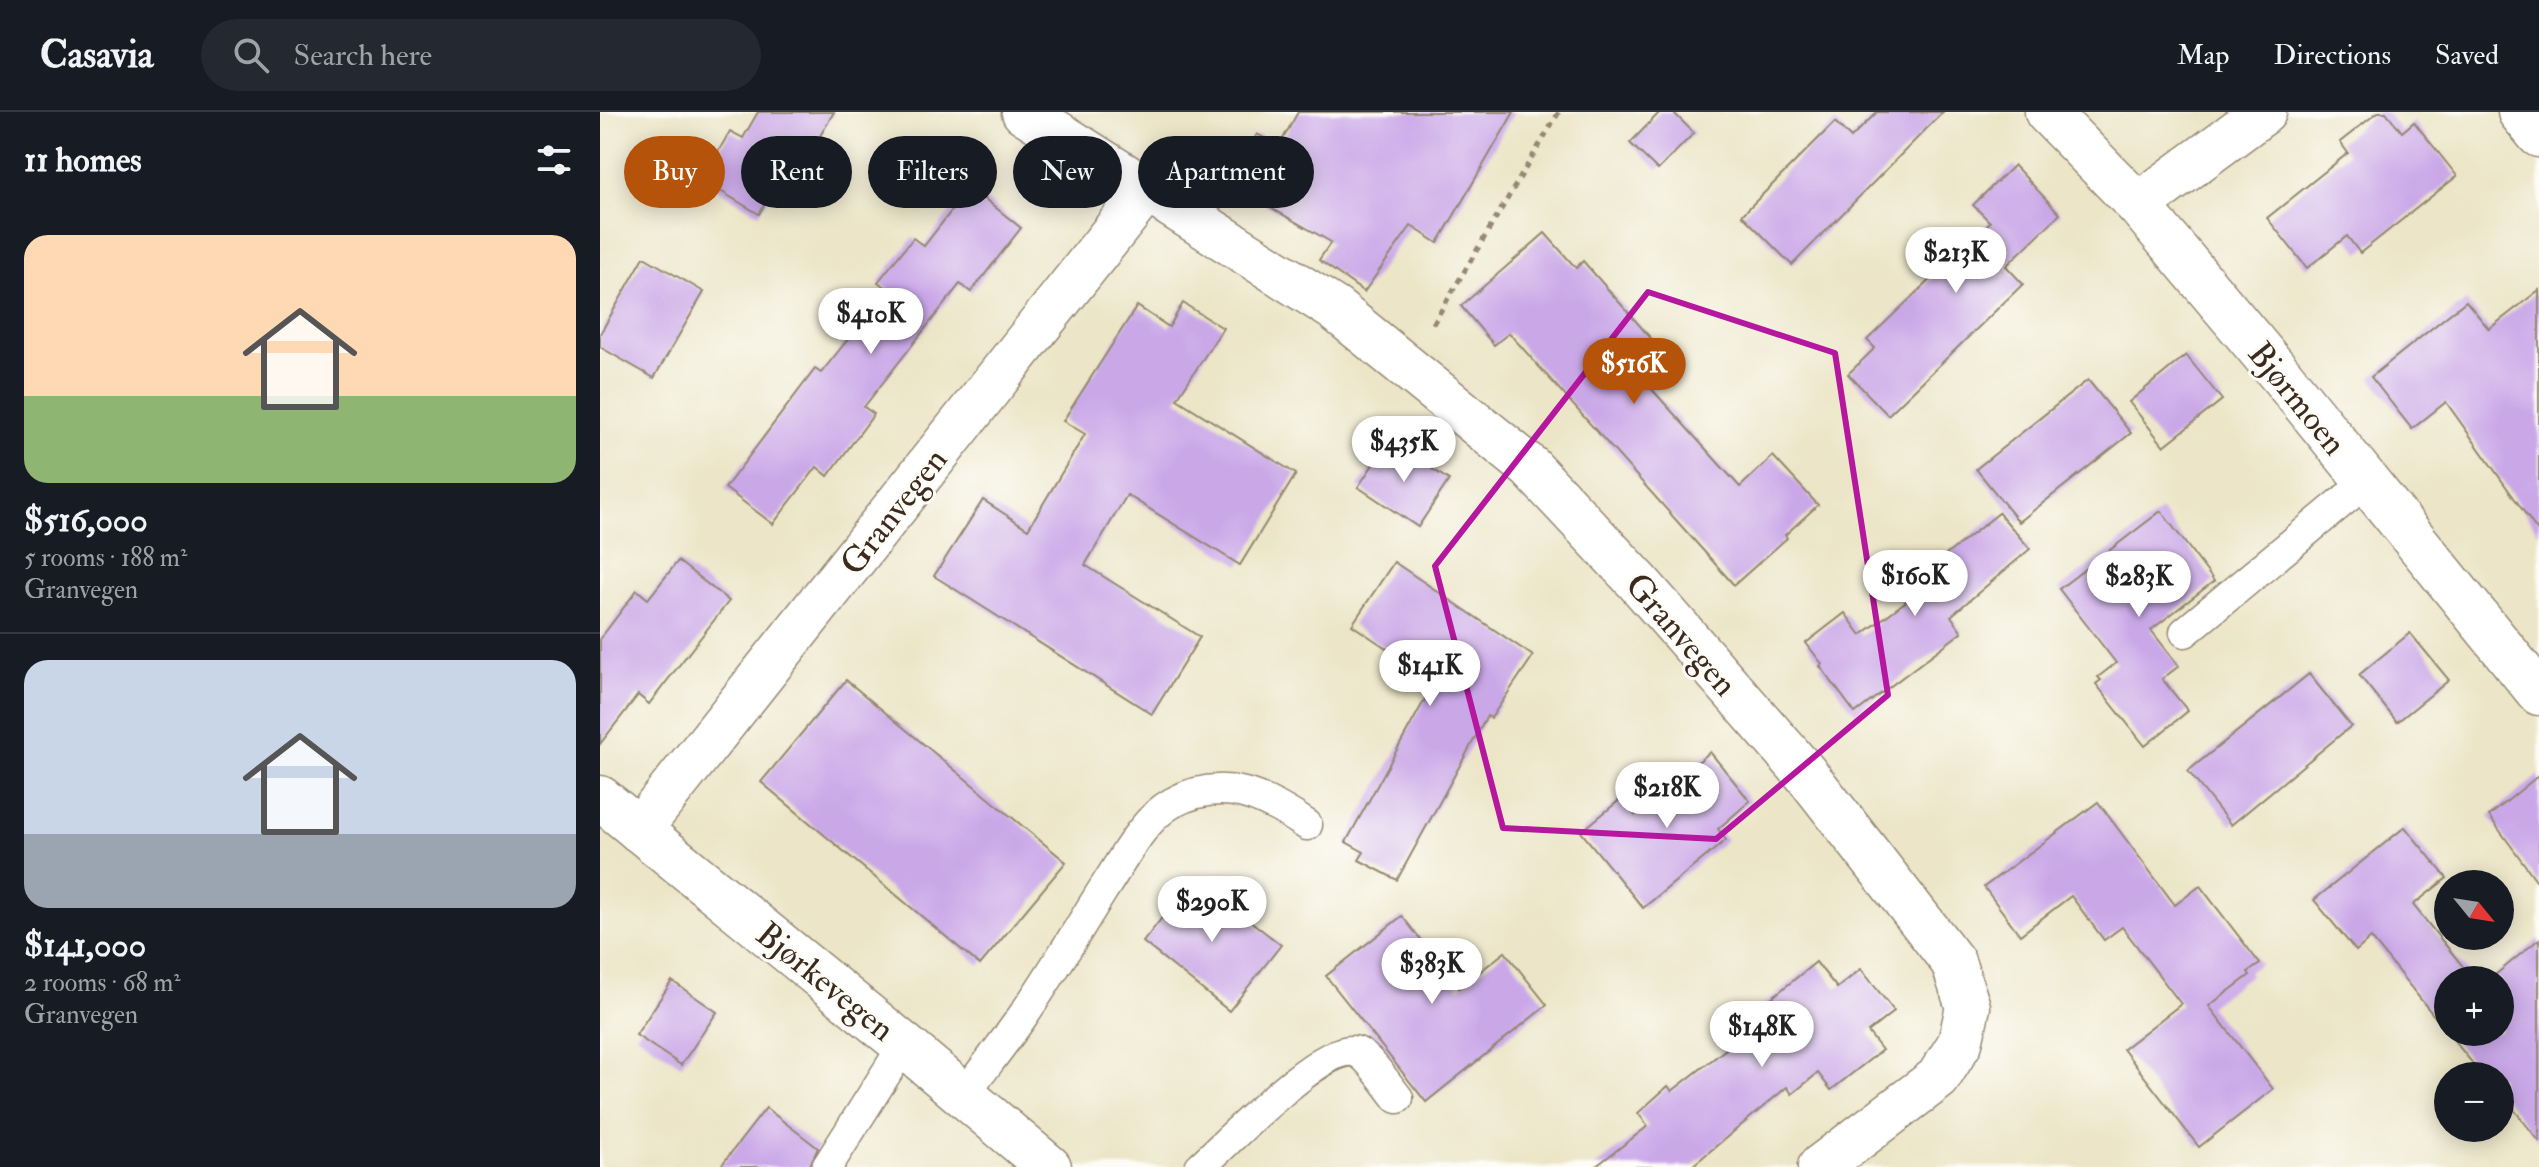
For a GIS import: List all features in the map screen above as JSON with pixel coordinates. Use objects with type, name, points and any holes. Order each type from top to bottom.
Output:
[{"type":"street","name":"Granvegen","points":[[1024,112],[1138,186]]},
{"type":"street","name":"Bjørmoen","points":[[2047,112],[2138,205],[2280,374],[2539,693]]},
{"type":"street","points":[[2138,205],[2264,112]]},
{"type":"street","points":[[2520,112],[2539,135]]},
{"type":"street","name":"Granvegen","points":[[639,830],[1138,201]]},
{"type":"street","name":"Granvegen","points":[[1173,208],[1335,309],[1530,467],[1638,582],[1806,774],[1953,962],[1968,1007],[1960,1043],[1938,1078],[1820,1167]]},
{"type":"street","name":"Bjørkevegen","points":[[600,798],[1049,1167]]},
{"type":"lane","points":[[2185,632],[2366,482]]},
{"type":"lane","points":[[964,1095],[1022,1018],[1131,847],[1155,816],[1172,803],[1210,789],[1232,789],[1275,803],[1307,825]]},
{"type":"lane","points":[[827,1167],[904,1045]]},
{"type":"lane","points":[[1200,1167],[1289,1086],[1332,1055],[1352,1051],[1361,1054],[1398,1098]]},
{"type":"path","points":[[1408,367],[1559,112]]},
{"type":"highlighted area","points":[[1648,292],[1835,353],[1888,695],[1716,839],[1503,828],[1435,566]]},
{"type":"building","points":[[758,112],[834,112],[820,136],[744,136]]},
{"type":"building","points":[[1298,112],[1514,112],[1438,243],[1411,226],[1364,292],[1319,260],[1331,242],[1271,208],[1314,208],[1314,136],[1285,136]]},
{"type":"building","points":[[1660,112],[1673,112],[1694,133],[1658,170],[1630,143]]},
{"type":"building","points":[[1877,112],[1943,112],[1792,265],[1742,215],[1835,122],[1851,138]]},
{"type":"building","points":[[2378,112],[2386,112],[2402,132],[2414,122],[2457,176],[2360,253],[2347,236],[2307,268],[2267,218],[2348,153],[2340,142]]},
{"type":"building","points":[[730,131],[741,137],[741,203],[725,194],[725,140]]},
{"type":"building","points":[[2014,165],[2060,214],[2006,266],[2023,284],[1888,415],[1848,374],[1875,348],[1867,340],[1990,222],[1973,205]]},
{"type":"building","points":[[749,208],[762,208],[759,214]]},
{"type":"building","points":[[954,208],[996,208],[1021,228],[971,292],[960,284],[864,407],[874,414],[828,476],[817,467],[773,524],[725,488],[815,369],[821,373],[888,289],[878,282],[913,238],[924,246]]},
{"type":"building","points":[[1545,233],[1576,268],[1583,261],[1655,343],[1630,365],[1740,487],[1773,456],[1818,505],[1785,535],[1787,538],[1734,585],[1509,333],[1494,345],[1461,306]]},
{"type":"building","points":[[644,257],[704,292],[654,378],[600,347],[600,334]]},
{"type":"building","points":[[2539,290],[2539,533],[2446,402],[2412,429],[2371,377],[2466,301],[2489,329]]},
{"type":"building","points":[[1183,303],[1223,328],[1177,399],[1296,474],[1240,565],[1127,495],[1085,565],[1200,637],[1152,714],[934,576],[983,500],[1028,529],[1085,434],[1063,421],[1137,306],[1169,327]]},
{"type":"building","points":[[2186,355],[2222,400],[2164,446],[2129,402]]},
{"type":"building","points":[[2088,380],[2131,433],[2019,522],[1976,469]]},
{"type":"building","points":[[1389,441],[1449,480],[1418,527],[1358,487]]},
{"type":"building","points":[[2161,511],[2214,581],[2151,630],[2179,666],[2162,679],[2188,711],[2145,746],[2096,684],[2101,680],[2098,677],[2116,663],[2059,589]]},
{"type":"building","points":[[1999,513],[2030,549],[1951,616],[1962,632],[1855,713],[1806,643],[1845,613],[1861,635],[1925,587],[1918,577]]},
{"type":"building","points":[[678,561],[729,601],[649,704],[638,695],[600,744],[600,639],[637,590],[648,599]]},
{"type":"building","points":[[1394,562],[1533,656],[1491,718],[1487,716],[1397,880],[1359,860],[1364,852],[1346,842],[1435,681],[1352,625]]},
{"type":"building","points":[[2410,633],[2449,680],[2397,722],[2359,675]]},
{"type":"building","points":[[2309,674],[2351,726],[2231,825],[2188,771]]},
{"type":"building","points":[[846,680],[1066,862],[980,965],[761,782]]},
{"type":"building","points":[[1710,752],[1750,801],[1718,829],[1726,840],[1643,908],[1581,832],[1622,798],[1635,815]]},
{"type":"building","points":[[2539,775],[2539,884],[2489,816]]},
{"type":"building","points":[[2098,802],[2175,905],[2200,886],[2260,964],[2209,1006],[2273,1089],[2199,1147],[2123,1049],[2181,1004],[2122,927],[2104,940],[2071,896],[2020,935],[1984,887]]},
{"type":"building","points":[[2405,827],[2440,870],[2434,870],[2434,888],[2413,905],[2434,931],[2434,950],[2450,950],[2463,966],[2434,966],[2434,1016],[2371,938],[2356,951],[2314,900]]},
{"type":"building","points":[[1194,877],[1281,945],[1229,1011],[1143,942]]},
{"type":"building","points":[[1402,916],[1459,988],[1505,952],[1547,1005],[1426,1102],[1326,976]]},
{"type":"building","points":[[2539,939],[2539,1141],[2514,1110],[2514,1062],[2471,1062],[2459,1046],[2514,1046],[2514,966],[2506,966]]},
{"type":"building","points":[[1816,962],[1837,988],[1861,969],[1894,1011],[1868,1032],[1882,1050],[1831,1090],[1818,1073],[1792,1094],[1787,1087],[1691,1167],[1595,1167],[1648,1126],[1638,1113],[1668,1086],[1672,1091],[1771,1014],[1764,1004]]},
{"type":"building","points":[[672,981],[717,1012],[681,1065],[636,1035]]},
{"type":"building","points":[[766,1108],[818,1148],[809,1167],[720,1167]]}]
